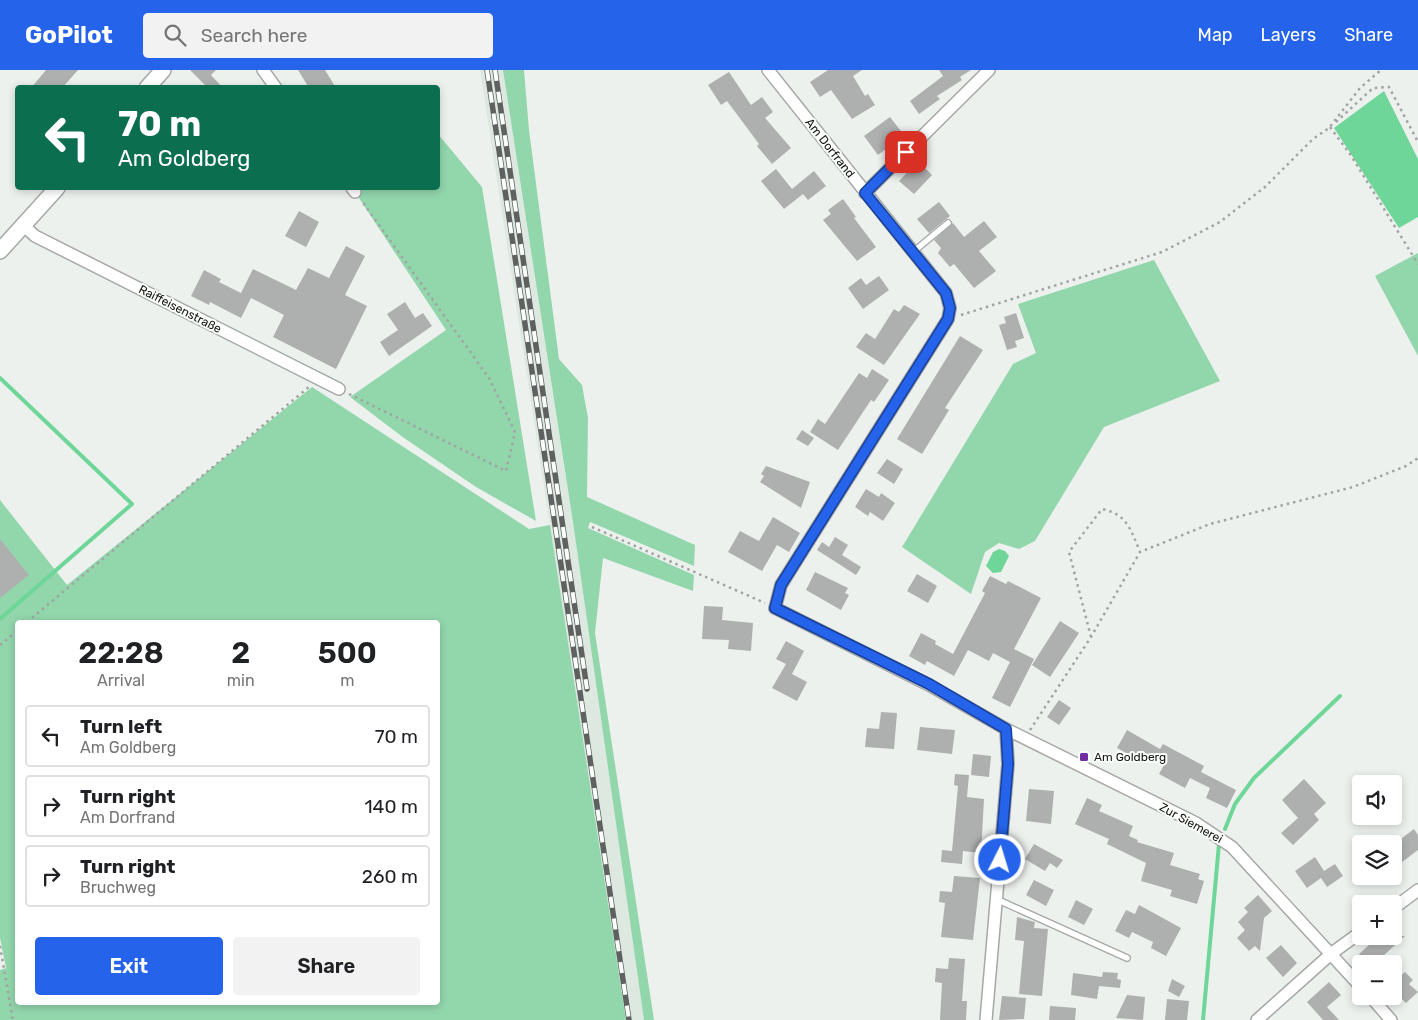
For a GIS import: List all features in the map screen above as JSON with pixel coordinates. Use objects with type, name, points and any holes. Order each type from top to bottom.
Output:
[{"type":"street","points":[[150,85],[163,70]]},
{"type":"street","points":[[263,70],[274,85]]},
{"type":"street","name":"Am Dorfrand","points":[[768,70],[946,293],[950,308],[948,319]]},
{"type":"street","points":[[865,193],[989,70]]},
{"type":"street","points":[[0,251],[55,190]]},
{"type":"street","name":"Raiffeisenstraße","points":[[23,225],[35,236],[339,389]]},
{"type":"street","points":[[948,319],[781,585],[775,608],[929,684],[1006,729],[1008,764],[986,1020]]},
{"type":"street","name":"Zur Siemerei","points":[[1006,729],[1196,823],[1232,847],[1352,976]]},
{"type":"street","points":[[1402,902],[1418,890]]},
{"type":"street","points":[[1257,1020],[1332,953],[1352,939]]},
{"type":"street","points":[[1378,1005],[1391,1020]]},
{"type":"lane","points":[[913,252],[948,223]]},
{"type":"lane","points":[[996,898],[1127,958]]},
{"type":"path","points":[[1329,128],[1360,88],[1380,70]]},
{"type":"path","points":[[948,319],[1162,252],[1220,222],[1265,187],[1313,139],[1329,128],[1373,88],[1389,86],[1418,142]]},
{"type":"path","points":[[1329,128],[1350,154],[1418,264]]},
{"type":"path","points":[[339,389],[506,471],[515,432],[489,378],[353,190]]},
{"type":"path","points":[[29,620],[318,379]]},
{"type":"path","points":[[1025,738],[1091,637],[1140,552],[1210,524],[1353,487],[1406,466],[1418,458]]},
{"type":"path","points":[[1091,637],[1069,552],[1102,509],[1117,512],[1131,528],[1140,552]]},
{"type":"path","points":[[592,527],[775,608]]},
{"type":"path","points":[[0,645],[15,632]]},
{"type":"path","points":[[0,946],[13,1020]]},
{"type":"shaded area","points":[[480,70],[503,70],[573,522],[644,1020],[626,1020]]},
{"type":"shaded area","points":[[503,70],[524,70],[529,130],[559,359],[582,385],[588,418],[587,497],[695,545],[694,566],[590,522],[588,528],[694,575],[693,591],[603,558],[595,633],[654,1020],[644,1020],[573,522]]},
{"type":"shaded area","points":[[1384,91],[1418,159],[1418,217],[1399,228],[1334,128]]},
{"type":"shaded area","points":[[440,136],[482,187],[536,521],[476,487],[404,438],[350,397],[446,330],[355,192],[358,190],[440,190]]},
{"type":"shaded area","points":[[1418,253],[1418,356],[1375,276]]},
{"type":"shaded area","points":[[1154,260],[1220,381],[1104,427],[1035,541],[1019,549],[999,543],[985,552],[971,594],[902,547],[1013,364],[1036,353],[1018,304]]},
{"type":"shaded area","points":[[312,387],[529,529],[550,525],[626,1020],[0,1020],[0,970],[6,968],[0,938],[0,500],[67,585]]},
{"type":"shaded area","points":[[999,549],[1005,551],[1009,556],[1001,572],[993,573],[986,566],[993,552]]},
{"type":"building","points":[[46,70],[78,70],[65,85],[34,85]]},
{"type":"building","points":[[190,70],[216,70],[211,75],[220,85],[205,85]]},
{"type":"building","points":[[298,70],[325,70],[334,85],[307,85]]},
{"type":"building","points":[[828,70],[862,70],[853,76],[865,96],[868,94],[875,105],[852,119],[831,90],[820,97],[810,82]]},
{"type":"building","points":[[939,70],[971,70],[960,77],[962,80],[937,96],[940,99],[919,114],[910,101],[943,76]]},
{"type":"building","points":[[729,72],[751,105],[762,97],[773,112],[765,118],[791,148],[772,164],[757,146],[759,144],[727,101],[721,105],[708,85]]},
{"type":"building","points":[[890,117],[904,135],[878,155],[864,136]]},
{"type":"building","points":[[918,161],[932,175],[914,194],[899,181]]},
{"type":"building","points":[[776,169],[792,189],[814,171],[826,186],[808,200],[803,194],[784,209],[761,181]]},
{"type":"building","points":[[843,199],[856,217],[854,218],[876,247],[857,261],[823,220],[831,214],[828,210]]},
{"type":"building","points":[[939,202],[950,216],[929,233],[917,219]]},
{"type":"building","points":[[299,211],[319,222],[306,247],[285,236]]},
{"type":"building","points":[[984,221],[997,237],[979,251],[996,271],[974,288],[954,264],[950,267],[938,253],[941,248],[934,240],[953,223],[964,237]]},
{"type":"building","points":[[346,246],[365,256],[345,295],[367,306],[336,369],[273,337],[284,315],[251,298],[241,318],[210,302],[209,305],[191,296],[204,270],[221,279],[219,282],[241,293],[253,269],[296,290],[308,268],[329,278]]},
{"type":"building","points":[[879,276],[889,290],[863,309],[848,288],[861,278],[866,285]]},
{"type":"building","points":[[405,302],[415,318],[423,313],[432,326],[389,356],[380,342],[398,330],[387,314]]},
{"type":"building","points":[[904,305],[920,314],[884,365],[856,347],[866,333],[875,339],[894,309],[899,312]]},
{"type":"building","points":[[1016,313],[1024,338],[1015,341],[1017,347],[1007,350],[999,325],[1006,323],[1004,317]]},
{"type":"building","points":[[960,336],[983,350],[945,408],[949,410],[922,454],[897,439]]},
{"type":"building","points":[[872,369],[889,380],[874,402],[871,400],[838,450],[810,432],[818,419],[825,424],[859,373],[867,378]]},
{"type":"building","points":[[802,430],[814,438],[808,446],[796,439]]},
{"type":"building","points":[[887,459],[903,469],[894,484],[877,473]]},
{"type":"building","points":[[766,466],[810,482],[801,508],[760,482],[764,476],[761,474]]},
{"type":"building","points":[[866,489],[879,497],[881,493],[895,503],[883,521],[870,512],[868,516],[855,507]]},
{"type":"building","points":[[773,517],[800,533],[789,552],[777,545],[762,571],[728,552],[740,531],[759,541]]},
{"type":"building","points":[[835,537],[848,545],[842,555],[861,567],[856,575],[817,550],[822,542],[829,547]]},
{"type":"building","points":[[0,539],[29,575],[0,598]]},
{"type":"building","points":[[815,572],[848,588],[845,593],[849,595],[841,610],[806,590]]},
{"type":"building","points":[[917,574],[937,586],[928,603],[907,591]]},
{"type":"building","points":[[990,576],[1006,584],[1008,581],[1041,598],[1014,649],[1034,659],[1010,707],[992,698],[1010,662],[993,653],[989,661],[968,650],[954,676],[927,661],[925,665],[909,656],[921,633],[936,641],[935,644],[953,654],[985,593],[982,591]]},
{"type":"building","points":[[704,606],[723,607],[722,620],[753,623],[751,651],[728,649],[729,640],[702,639]]},
{"type":"building","points":[[1060,621],[1079,633],[1050,677],[1032,665]]},
{"type":"building","points":[[786,641],[804,651],[792,674],[807,682],[797,701],[772,688],[786,664],[776,659]]},
{"type":"building","points":[[1059,700],[1071,708],[1059,725],[1047,717]]},
{"type":"building","points":[[881,712],[897,713],[894,749],[865,747],[867,728],[879,729]]},
{"type":"building","points":[[920,727],[955,730],[952,754],[917,750]]},
{"type":"building","points":[[1127,730],[1160,749],[1163,744],[1204,766],[1201,772],[1236,790],[1227,808],[1206,798],[1210,788],[1190,778],[1185,788],[1159,774],[1164,765],[1141,752],[1137,759],[1117,748]]},
{"type":"building","points":[[973,754],[991,756],[989,777],[971,775]]},
{"type":"building","points":[[955,774],[969,775],[967,797],[984,799],[981,853],[963,851],[962,864],[941,862],[942,850],[952,851],[958,786],[954,785]]},
{"type":"building","points":[[1304,779],[1326,803],[1314,814],[1319,820],[1293,845],[1281,833],[1298,818],[1282,800]]},
{"type":"building","points":[[1029,789],[1054,791],[1051,824],[1026,821]]},
{"type":"building","points":[[1087,798],[1102,805],[1099,811],[1133,826],[1129,836],[1138,840],[1137,842],[1174,853],[1170,865],[1200,874],[1198,879],[1204,881],[1197,904],[1170,896],[1172,890],[1141,881],[1146,863],[1107,844],[1109,839],[1075,824]]},
{"type":"building","points":[[1414,829],[1418,835],[1418,850],[1402,862],[1402,838]]},
{"type":"building","points":[[1034,844],[1063,860],[1057,868],[1050,863],[1045,871],[1025,859]]},
{"type":"building","points":[[1315,857],[1324,871],[1335,864],[1343,876],[1327,887],[1321,878],[1307,888],[1295,871]]},
{"type":"building","points":[[954,876],[980,878],[973,940],[941,937],[945,903],[939,902],[940,891],[952,892]]},
{"type":"building","points":[[1034,880],[1054,890],[1046,906],[1026,895]]},
{"type":"building","points":[[1258,895],[1272,911],[1264,918],[1260,951],[1255,946],[1249,951],[1237,938],[1245,930],[1238,922],[1248,912],[1244,908]]},
{"type":"building","points":[[1076,900],[1093,909],[1084,925],[1068,917]]},
{"type":"building","points":[[1139,905],[1181,928],[1166,956],[1151,948],[1153,942],[1132,932],[1129,938],[1115,931],[1126,910],[1135,914]]},
{"type":"building","points":[[1017,917],[1035,922],[1034,928],[1048,929],[1042,996],[1019,994],[1024,941],[1015,940]]},
{"type":"building","points":[[1281,945],[1297,963],[1283,977],[1266,958]]},
{"type":"building","points":[[1369,945],[1395,945],[1384,955],[1359,954]]},
{"type":"building","points":[[949,958],[965,959],[962,1001],[967,1001],[966,1020],[940,1020],[942,983],[935,982],[936,968],[948,969]]},
{"type":"building","points":[[1103,972],[1118,973],[1117,979],[1121,980],[1120,988],[1099,986],[1097,999],[1071,995],[1073,973],[1102,977]]},
{"type":"building","points":[[1405,972],[1413,980],[1409,984],[1418,992],[1406,1003],[1402,999],[1402,974]]},
{"type":"building","points":[[1172,979],[1185,986],[1179,997],[1168,991]]},
{"type":"building","points":[[1329,982],[1341,995],[1327,1007],[1339,1020],[1323,1020],[1307,1002]]},
{"type":"building","points":[[1127,995],[1145,997],[1143,1020],[1116,1018]]},
{"type":"building","points":[[1002,996],[1026,998],[1024,1019],[999,1020]]},
{"type":"building","points":[[1167,999],[1189,1001],[1187,1020],[1165,1020]]},
{"type":"building","points":[[1050,1006],[1076,1008],[1075,1020],[1049,1020]]},
{"type":"waterway","points":[[0,378],[132,504],[0,619]]},
{"type":"waterway","points":[[1225,829],[1235,804],[1254,778],[1340,696]]},
{"type":"waterway","points":[[1203,1020],[1219,844]]},
{"type":"railway","points":[[487,70],[629,1020]]},
{"type":"railway","points":[[495,70],[587,689]]},
{"type":"place","name":"Am Goldberg","points":[[1084,757]]},
{"type":"route","points":[[906,152],[865,193],[946,293],[950,308],[948,319],[781,585],[775,608],[929,684],[1006,729],[1008,764],[1000,860]]}]
